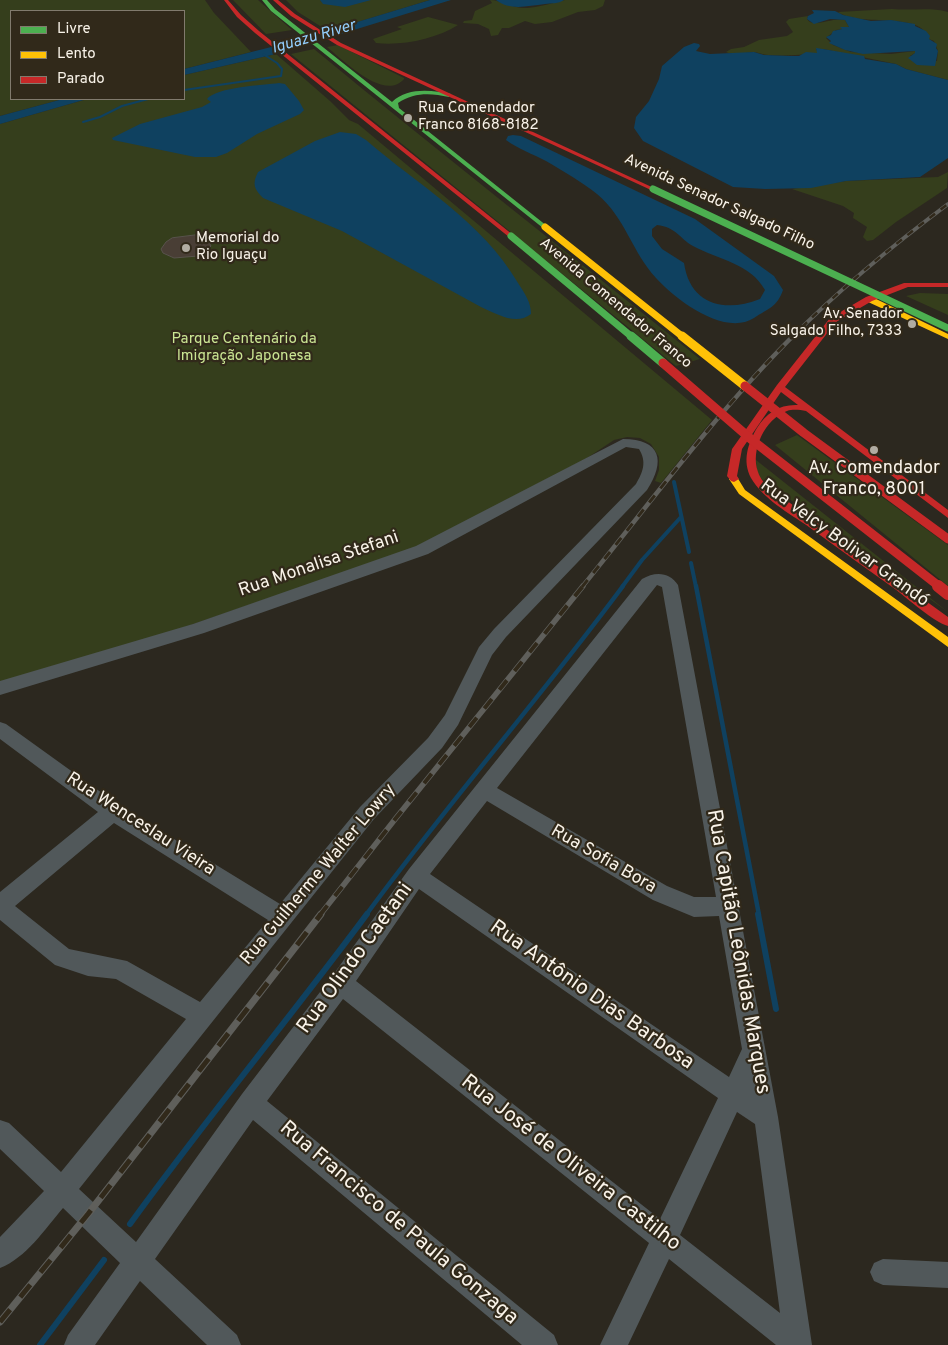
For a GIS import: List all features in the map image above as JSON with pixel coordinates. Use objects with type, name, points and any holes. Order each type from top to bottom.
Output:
[{"type":"main road","name":"Avenida Comendador Franco","points":[[226,0],[230,7],[284,54],[395,145],[511,236],[752,440],[948,594]]},
{"type":"main road","name":"Avenida Comendador Franco","points":[[264,0],[273,10],[397,110],[804,433],[948,539]]},
{"type":"main road","name":"Avenida Senador Salgado Filho","points":[[275,0],[293,15],[339,44],[396,70],[415,82],[433,85],[471,101],[477,106]]},
{"type":"main road","name":"Avenida Senador Salgado Filho","points":[[396,70],[415,74],[449,95],[477,106],[948,328]]},
{"type":"main road","points":[[369,87],[392,90],[415,82]]},
{"type":"main road","points":[[397,110],[395,102],[401,97],[411,94],[431,92],[449,95]]},
{"type":"main road","name":"Rua Velcy Bolivar Grandó","points":[[948,285],[907,285],[869,300],[833,320],[780,387],[737,449],[732,476],[742,492],[948,643]]},
{"type":"main road","name":"Rua Velcy Bolivar Grandó","points":[[888,293],[925,290],[948,291]]},
{"type":"main road","points":[[869,300],[948,337]]},
{"type":"main road","points":[[780,387],[948,515]]},
{"type":"main road","points":[[773,397],[797,400]]},
{"type":"main road","points":[[810,409],[786,408],[773,414],[761,431],[751,453],[753,471],[767,490],[789,508],[948,622]]},
{"type":"street","name":"Rua Guilherme Walter Lowry","points":[[0,1254],[20,1237],[62,1190],[367,813],[435,743],[452,720],[485,652],[500,633],[642,487],[651,471],[650,456],[644,446],[635,442]]},
{"type":"street","name":"Rua Monalisa Stefani","points":[[0,688],[198,629],[422,550],[530,494],[607,451],[623,443],[635,442]]},
{"type":"street","name":"Rua Capitão Leônidas Marques","points":[[648,583],[652,580],[661,579],[670,585],[766,1117],[798,1345]]},
{"type":"street","name":"Rua Olindo Caetani","points":[[78,1345],[252,1103],[342,983],[416,876],[648,583]]},
{"type":"street","name":"Rua Wenceslau Vieira","points":[[0,729],[113,812],[282,917]]},
{"type":"street","name":"Rua Sofia Bora","points":[[484,790],[660,894],[694,907],[729,906]]},
{"type":"street","points":[[113,812],[0,906],[63,958],[88,965],[119,968],[202,1016]]},
{"type":"street","name":"Rua Antônio Dias Barbosa","points":[[416,876],[766,1117]]},
{"type":"street","name":"Rua José de Oliveira Castilho","points":[[342,983],[798,1345]]},
{"type":"street","points":[[614,1345],[754,1050]]},
{"type":"street","name":"Rua Francisco de Paula Gonzaga","points":[[252,1103],[544,1345]]},
{"type":"street","points":[[0,1132],[226,1345]]},
{"type":"street","points":[[883,1272],[948,1275]]},
{"type":"green space","points":[[0,0],[205,0],[214,13],[251,52],[185,69],[185,10],[10,10],[10,100],[59,100],[0,116]]},
{"type":"green space","points":[[233,0],[258,0],[292,30],[266,34]]},
{"type":"green space","points":[[286,0],[430,0],[328,31],[298,12]]},
{"type":"green space","points":[[490,0],[527,8],[565,0],[605,0],[603,6],[595,10],[578,12],[552,22],[535,24],[525,21],[509,28],[502,28],[498,35],[491,36],[489,29],[478,24],[463,23],[464,21],[472,20],[475,11],[492,3]]},
{"type":"green space","points":[[892,9],[948,12],[948,80],[906,69],[896,64],[823,49],[816,49],[818,53],[787,55],[766,55],[753,52],[736,54],[726,52],[759,40],[787,36],[793,32],[786,22],[789,19],[808,16],[807,19],[814,23],[845,20],[849,27],[842,27],[843,29],[836,30],[826,38],[833,45],[851,52],[891,54],[915,51],[910,56],[937,61],[938,51],[934,41],[929,39],[924,30],[915,25],[903,22],[848,17],[838,12]]},
{"type":"green space","points":[[428,17],[458,25],[429,38],[408,42],[386,44],[376,43],[373,39],[402,29],[397,27]]},
{"type":"green space","points":[[338,45],[404,79],[396,85],[386,86],[375,82],[353,69],[327,47]]},
{"type":"green space","points":[[314,49],[700,359],[676,366],[291,54]]},
{"type":"green space","name":"Parque Centenário da Imigração Japonesa","points":[[276,54],[349,120],[358,124],[712,420],[661,483],[655,481],[659,470],[659,457],[651,444],[640,438],[627,437],[614,440],[584,460],[410,550],[173,631],[0,683],[0,124],[84,100],[185,100],[185,75]]},
{"type":"green space","points":[[948,172],[947,188],[896,222],[873,240],[867,241],[863,237],[867,227],[853,218],[854,213],[843,206],[792,189],[846,181],[938,177]]},
{"type":"green space","points":[[920,293],[948,294],[948,315],[906,296]]},
{"type":"green space","points":[[797,435],[948,545],[948,586],[775,445]]},
{"type":"green space","points":[[756,460],[948,612],[757,476]]},
{"type":"water","points":[[320,0],[371,0],[345,7],[323,4]]},
{"type":"water","name":"Iguazu River","points":[[430,0],[451,0],[276,54],[185,75],[185,69],[291,42]]},
{"type":"water","points":[[496,0],[564,0],[555,3],[513,7]]},
{"type":"water","points":[[812,10],[835,11],[843,15],[871,21],[891,20],[915,24],[915,26],[926,31],[930,36],[929,39],[937,44],[936,48],[938,51],[935,66],[917,65],[908,58],[915,51],[863,54],[845,50],[829,43],[831,41],[826,37],[831,35],[833,31],[842,29],[840,27],[849,27],[845,20],[830,19],[814,24],[807,19],[808,16],[814,13]]},
{"type":"water","points":[[694,43],[700,46],[696,51],[710,54],[754,52],[764,55],[799,56],[806,52],[817,53],[816,48],[823,49],[864,56],[865,59],[896,64],[906,69],[948,80],[948,158],[920,177],[846,181],[811,188],[765,189],[733,187],[643,141],[634,128],[636,117],[649,101],[659,79],[662,66],[684,47]]},
{"type":"water","points":[[285,84],[304,110],[300,114],[257,134],[227,153],[216,157],[195,157],[113,140],[112,138],[140,124],[202,107],[211,102],[207,99],[220,92],[241,87]]},
{"type":"water","points":[[59,100],[84,100],[0,124],[0,116]]},
{"type":"water","points":[[340,132],[356,134],[366,140],[448,206],[487,241],[521,287],[530,306],[531,314],[519,319],[513,319],[493,313],[342,231],[263,198],[258,192],[255,180],[258,172],[315,141]]},
{"type":"water","points":[[508,136],[521,136],[695,219],[774,276],[783,290],[781,296],[768,309],[742,323],[729,323],[715,319],[687,305],[664,287],[648,268],[607,203],[579,181],[506,140]],"holes":[[[657,225],[673,230],[693,246],[733,263],[751,274],[765,290],[760,299],[747,303],[722,305],[701,297],[693,288],[684,263],[662,249],[652,236],[652,229]]]},
{"type":"pier","points":[[324,30],[338,39],[284,54],[273,44]]},
{"type":"building","name":"Memorial do Rio Iguaçu","points":[[196,235],[207,239],[211,246],[198,256],[174,258],[163,253],[161,249],[172,238]]},
{"type":"waterway","name":"Iguazu River","points":[[185,90],[281,76],[282,69],[277,63],[263,54]]},
{"type":"waterway","points":[[83,122],[100,117],[122,106],[144,100]]},
{"type":"waterway","points":[[674,482],[689,552]]},
{"type":"waterway","points":[[622,587],[642,560],[681,517]]},
{"type":"waterway","points":[[691,563],[696,587]]},
{"type":"waterway","points":[[366,915],[623,586]]},
{"type":"waterway","points":[[696,586],[759,915]]},
{"type":"waterway","points":[[130,1224],[367,914]]},
{"type":"waterway","points":[[758,914],[776,1009]]},
{"type":"waterway","points":[[40,1345],[104,1260]]},
{"type":"railway","points":[[793,336],[829,301],[907,235],[948,204]]},
{"type":"railway","points":[[582,587],[710,427],[793,336]]},
{"type":"railway","points":[[320,915],[583,586]]},
{"type":"railway","points":[[0,1322],[88,1214],[321,914]]},
{"type":"traffic: fast","points":[[264,0],[273,10],[545,227]]},
{"type":"traffic: fast","points":[[397,110],[395,102],[414,93],[428,92],[449,95]]},
{"type":"traffic: fast","points":[[653,189],[948,328]]},
{"type":"traffic: fast","points":[[511,236],[663,363]]},
{"type":"traffic: slow","points":[[545,227],[745,386]]},
{"type":"traffic: slow","points":[[869,299],[948,337]]},
{"type":"traffic: slow","points":[[734,479],[742,492],[948,643]]},
{"type":"traffic: jam","points":[[226,0],[239,16],[257,32],[511,236]]},
{"type":"traffic: jam","points":[[275,0],[293,15],[339,44],[653,189]]},
{"type":"traffic: jam","points":[[734,479],[732,476],[737,449],[741,442],[780,387],[833,320],[869,299],[907,285],[948,285]]},
{"type":"traffic: jam","points":[[663,363],[752,440],[948,594]]},
{"type":"traffic: jam","points":[[745,386],[804,433],[948,539]]},
{"type":"traffic: jam","points":[[780,387],[948,515]]},
{"type":"traffic: jam","points":[[809,409],[786,408],[770,418],[763,426],[753,444],[751,454],[753,472],[759,483],[789,508],[948,622]]},
{"type":"place","name":"Rua Comendador Franco 8168-8182","points":[[408,118]]},
{"type":"place","name":"Memorial do Rio Iguaçu","points":[[186,248]]},
{"type":"place","name":"Av. Senador Salgado Filho, 7333","points":[[912,324]]},
{"type":"place","name":"Av. Comendador Franco, 8001","points":[[874,450]]}]
